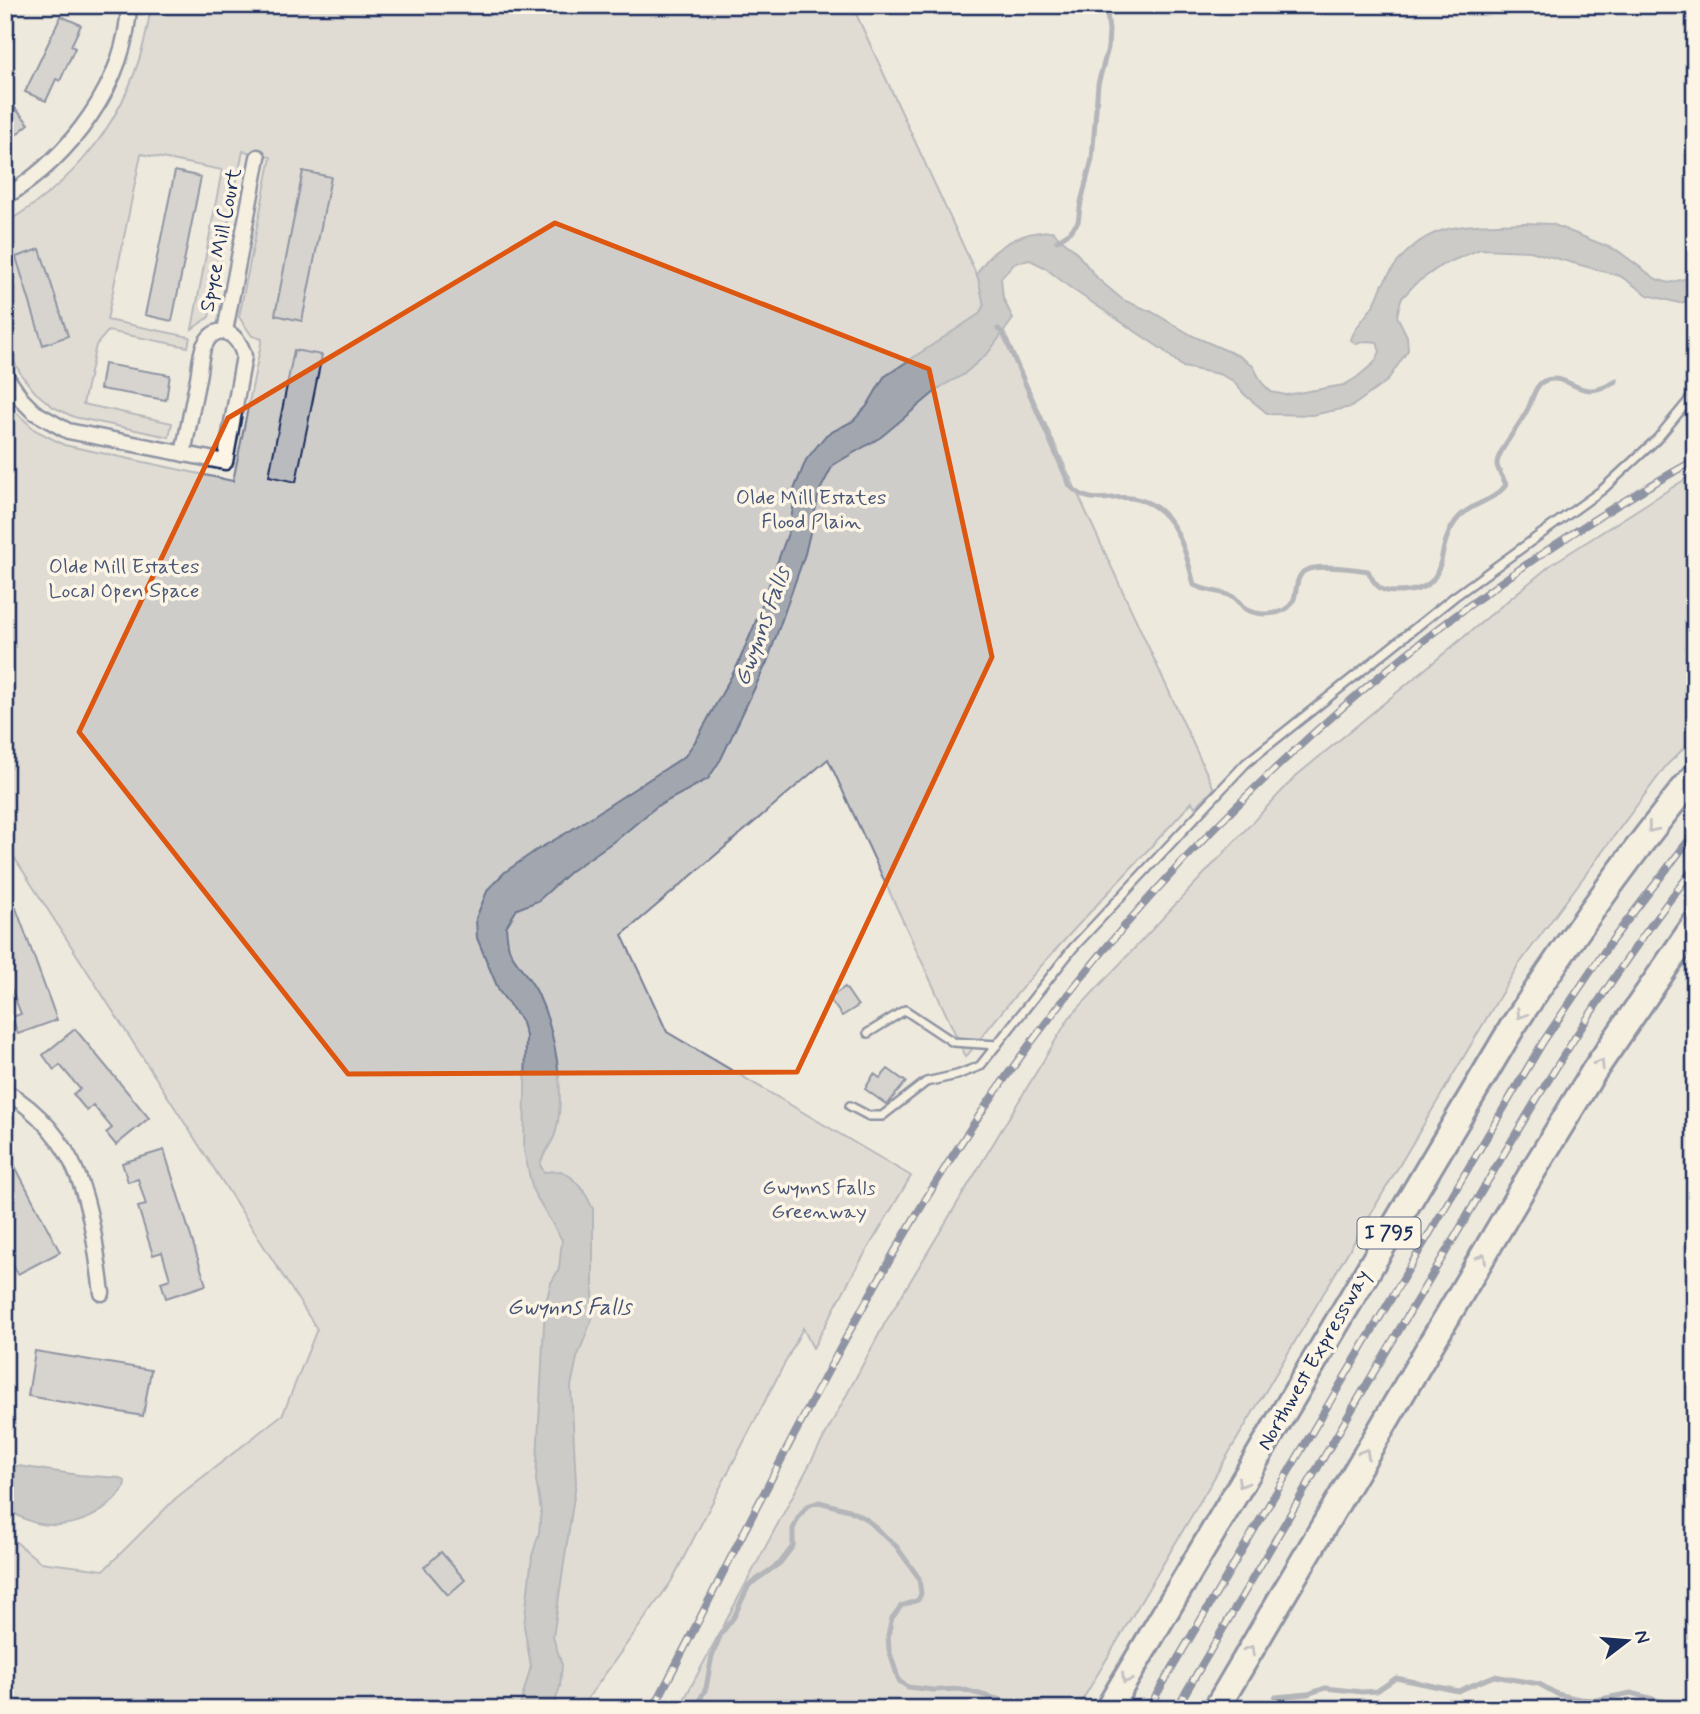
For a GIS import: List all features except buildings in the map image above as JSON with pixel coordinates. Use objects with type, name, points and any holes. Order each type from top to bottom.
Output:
[{"type":"highway","name":"Northwest Expressway","points":[[1108,1709],[1513,1026],[1580,923],[1695,775]]},
{"type":"highway","points":[[1216,1709],[1594,1071],[1695,924]]},
{"type":"street","points":[[5,197],[48,167],[92,114],[121,48],[129,5]]},
{"type":"street","name":"Spyce Mill Court","points":[[225,331],[258,157]]},
{"type":"street","name":"Spyce Mill Court","points":[[5,375],[34,412],[68,431],[183,454],[225,462],[244,356],[241,345],[233,335],[225,331],[210,338],[204,347],[183,454]]},
{"type":"street","points":[[5,1091],[35,1114],[52,1133],[68,1154],[80,1178],[89,1203],[102,1293]]},
{"type":"lane","points":[[850,1106],[869,1116],[882,1116],[926,1082],[980,1066],[1073,948],[1246,763],[1454,597],[1602,490],[1657,439],[1695,393]]},
{"type":"lane","points":[[868,1034],[905,1010],[953,1042],[997,1045]]},
{"type":"highlighted area","points":[[555,223],[929,369],[992,657],[797,1072],[348,1074],[79,732],[228,418]]},
{"type":"green space","points":[[151,5],[852,5],[1214,789],[1195,807],[1192,802],[1105,896],[992,1023],[966,1057],[828,759],[622,935],[667,1032],[911,1176],[813,1348],[803,1328],[671,1582],[580,1709],[5,1709],[5,1533],[40,1562],[104,1570],[176,1498],[283,1414],[317,1329],[5,843],[5,402],[35,430],[64,445],[233,481],[262,339],[252,336],[239,317],[271,157],[243,151],[209,317],[192,329],[222,170],[141,154],[107,320],[190,337],[188,347],[108,331],[96,345],[83,404],[172,423],[169,437],[74,417],[53,407],[35,392],[12,358],[5,336],[5,223],[61,182],[104,132],[135,73],[145,40]]},
{"type":"green space","points":[[1695,473],[1695,737],[1666,766],[1517,967],[1077,1709],[679,1709],[885,1323],[1069,1018],[1296,776],[1552,564]]},
{"type":"water","name":"Gwynns Falls","points":[[1552,224],[1618,251],[1656,279],[1669,283],[1695,276],[1695,300],[1679,303],[1648,295],[1620,276],[1530,251],[1480,249],[1442,265],[1415,284],[1401,299],[1397,316],[1407,336],[1408,350],[1387,381],[1351,407],[1312,415],[1268,414],[1232,380],[1219,374],[1183,367],[1163,350],[1044,267],[1030,260],[1015,263],[1001,278],[1003,298],[1013,319],[988,353],[963,375],[942,386],[881,437],[833,465],[820,490],[805,554],[767,662],[721,759],[708,779],[656,807],[620,837],[571,871],[538,901],[517,909],[506,927],[509,947],[544,1009],[554,1043],[559,1080],[556,1131],[540,1165],[544,1172],[561,1171],[571,1177],[584,1191],[593,1209],[593,1316],[577,1358],[571,1386],[576,1483],[553,1637],[562,1665],[560,1686],[553,1709],[519,1709],[531,1666],[524,1626],[532,1556],[539,1533],[541,1511],[536,1480],[545,1306],[551,1283],[559,1269],[562,1240],[533,1191],[524,1151],[526,1036],[521,1020],[499,991],[477,938],[476,918],[488,889],[505,872],[535,851],[685,756],[738,664],[754,626],[788,533],[793,492],[806,460],[826,435],[853,421],[867,406],[884,377],[979,314],[984,305],[977,274],[990,256],[1009,242],[1030,234],[1052,231],[1075,251],[1098,279],[1123,300],[1239,356],[1253,366],[1262,383],[1271,392],[1286,395],[1344,385],[1374,363],[1380,352],[1377,342],[1356,344],[1351,340],[1383,284],[1412,247],[1443,230],[1461,226]]},
{"type":"water","points":[[5,1464],[120,1478],[125,1484],[114,1500],[90,1517],[60,1525],[45,1525],[17,1515],[5,1505]]},
{"type":"waterway","points":[[1057,241],[1078,222],[1092,159],[1098,84],[1108,48],[1106,5]]},
{"type":"waterway","points":[[998,329],[1003,333],[1070,486],[1092,498],[1131,498],[1158,509],[1176,530],[1194,585],[1231,596],[1247,610],[1265,614],[1278,613],[1292,603],[1300,575],[1308,569],[1334,567],[1368,571],[1378,586],[1390,592],[1426,586],[1434,578],[1448,534],[1455,522],[1506,485],[1497,465],[1498,459],[1527,411],[1539,385],[1544,381],[1557,379],[1591,390],[1616,381]]},
{"type":"waterway","points":[[695,1709],[706,1688],[712,1656],[721,1634],[734,1617],[749,1585],[780,1563],[793,1546],[793,1529],[798,1518],[807,1506],[819,1502],[849,1510],[866,1519],[896,1546],[919,1578],[921,1594],[918,1600],[901,1606],[892,1618],[888,1635],[889,1650],[899,1681],[908,1687],[961,1689],[1019,1705],[1041,1701]]},
{"type":"waterway","points":[[1275,1697],[1308,1694],[1325,1688],[1377,1691],[1396,1678],[1458,1691],[1494,1676],[1539,1684],[1557,1694],[1580,1699],[1596,1700],[1631,1693],[1675,1705],[1695,1705]]},
{"type":"railway","points":[[653,1709],[796,1432],[909,1227],[950,1160],[1022,1055],[1101,954],[1187,857],[1279,765],[1377,678],[1479,598],[1585,525],[1695,460]]},
{"type":"railway","points":[[1148,1709],[1543,1042],[1610,943],[1695,832]]},
{"type":"railway","points":[[1176,1709],[1540,1094],[1630,955],[1695,867]]},
{"type":"park label","name":"Olde Mill Estates Flood Plain","points":[[811,510]]},
{"type":"park label","name":"Olde Mill Estates Local Open Space","points":[[124,579]]},
{"type":"park label","name":"Gwynns Falls Greenway","points":[[819,1200]]}]
